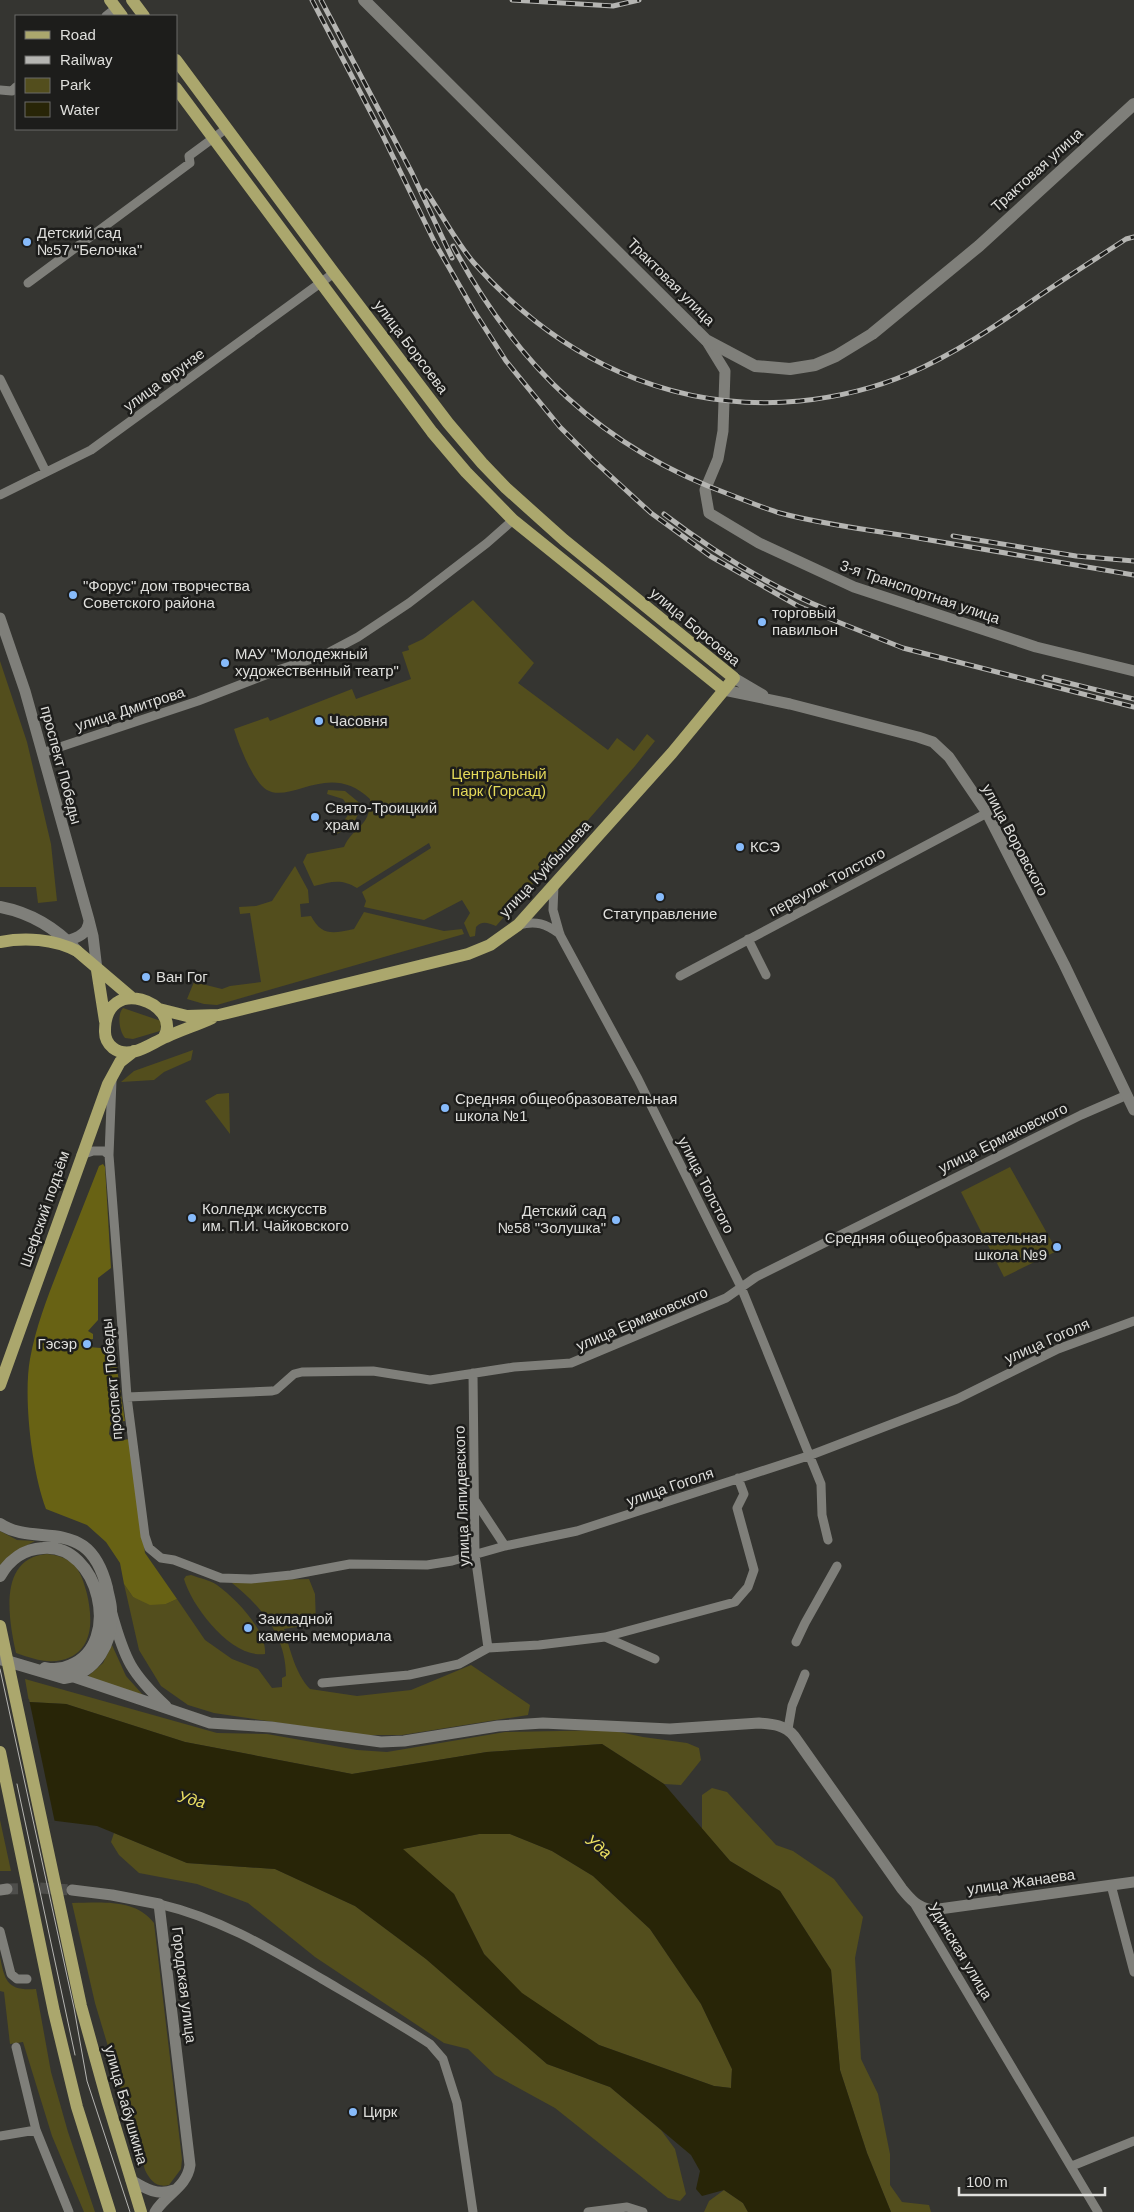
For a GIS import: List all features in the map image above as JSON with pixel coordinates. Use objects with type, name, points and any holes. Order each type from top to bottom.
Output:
[{"type":"main road","points":[[132,0],[143,15]]},
{"type":"main road","name":"Трактовая улица","points":[[364,0],[706,340],[755,366],[790,369],[815,365],[836,356],[872,334],[979,246],[1134,104]]},
{"type":"main road","name":"улица Борсоева","points":[[178,63],[448,423],[506,488],[564,540],[734,678],[724,690],[513,520],[466,472],[432,432],[178,91]]},
{"type":"main road","name":"улица Куйбышева","points":[[134,1051],[219,1015],[468,954],[490,945],[518,925],[724,690]]},
{"type":"main road","points":[[0,907],[31,916],[65,935],[77,951]]},
{"type":"main road","name":"улица Куйбышева","points":[[0,942],[19,940],[47,942],[77,951],[131,997],[158,1009],[187,1016],[219,1015]]},
{"type":"main road","points":[[97,970],[106,1023],[106,1038],[110,1046],[119,1052],[134,1051]]},
{"type":"main road","points":[[106,1023],[113,1005],[121,999],[131,997]]},
{"type":"main road","points":[[158,1009],[168,1022],[164,1037]]},
{"type":"main road","name":"Шефский подъём","points":[[0,1386],[112,1074],[120,1062],[134,1051]]},
{"type":"main road","points":[[0,1524],[21,1534],[65,1538],[84,1546],[93,1555],[102,1569],[112,1610],[110,1632],[103,1651],[92,1666],[69,1677],[0,1659]]},
{"type":"main road","points":[[0,1576],[17,1556],[38,1548],[48,1547],[68,1552],[87,1570],[91,1578],[98,1606],[99,1625],[88,1653],[76,1663],[52,1670],[0,1654]]},
{"type":"main road","name":"улица Бабушкина","points":[[0,1626],[81,2006],[141,2212]]},
{"type":"main road","points":[[0,1752],[54,2012],[77,2107],[110,2212]]},
{"type":"street","points":[[0,90],[12,90],[15,88]]},
{"type":"street","points":[[28,283],[190,162],[189,156],[227,128]]},
{"type":"street","name":"улица Фрунзе","points":[[0,495],[91,450],[334,273]]},
{"type":"street","name":"3-я Транспортная улица","points":[[706,340],[725,371],[723,431],[718,459],[705,490],[709,513],[759,543],[854,587],[1036,647],[1134,671]]},
{"type":"street","points":[[0,379],[46,472]]},
{"type":"street","name":"улица Дмитрова","points":[[42,754],[198,701],[281,669],[324,655],[358,637],[409,603],[487,543],[513,520]]},
{"type":"street","name":"проспект Победы","points":[[0,618],[25,691],[89,920],[97,970]]},
{"type":"street","points":[[734,678],[771,700]]},
{"type":"street","name":"улица Воровского","points":[[724,690],[909,734],[933,742],[950,757],[987,813],[1134,1110]]},
{"type":"street","name":"переулок Толстого","points":[[680,976],[987,813]]},
{"type":"street","name":"улица Толстого","points":[[554,885],[553,910],[560,935],[638,1079],[742,1287],[821,1484],[822,1515],[828,1540]]},
{"type":"street","points":[[47,942],[86,930],[89,920]]},
{"type":"street","points":[[518,925],[539,922],[560,935]]},
{"type":"street","points":[[748,939],[766,975]]},
{"type":"street","name":"проспект Победы","points":[[112,1074],[110,1155],[127,1397],[145,1536],[149,1548],[161,1558],[194,1567]]},
{"type":"street","name":"улица Ермаковского","points":[[127,1397],[272,1391],[276,1390],[298,1372],[368,1370],[430,1380],[514,1367],[571,1363],[726,1298],[756,1277],[1081,1115],[1127,1095]]},
{"type":"street","points":[[81,1156],[94,1151],[104,1151],[110,1155]]},
{"type":"street","name":"улица Гоголя","points":[[194,1567],[221,1578],[251,1579],[291,1576],[350,1564],[426,1565],[577,1531],[634,1514],[810,1455],[957,1399],[1064,1346],[1134,1321]]},
{"type":"street","name":"улица Ляпидевского","points":[[473,1373],[475,1555],[488,1648]]},
{"type":"street","points":[[322,1684],[409,1674],[459,1664],[488,1648],[539,1645],[605,1637],[735,1602],[748,1587],[754,1570],[737,1508],[744,1494],[738,1478]]},
{"type":"street","points":[[474,1499],[506,1546]]},
{"type":"street","points":[[796,1642],[837,1566]]},
{"type":"street","points":[[112,1610],[125,1657],[134,1672],[169,1709]]},
{"type":"street","points":[[605,1637],[655,1660]]},
{"type":"street","points":[[52,1670],[169,1709],[196,1720],[210,1723],[271,1727],[381,1742],[404,1741],[498,1726],[543,1723],[670,1728],[759,1723],[788,1728],[792,1706],[805,1674]]},
{"type":"street","name":"Удинская улица","points":[[788,1728],[914,1903],[1098,2212]]},
{"type":"street","name":"улица Жанаева","points":[[914,1903],[922,1908],[932,1910],[1134,1882]]},
{"type":"street","points":[[1111,1885],[1134,1972]]},
{"type":"street","points":[[72,1890],[158,1904],[186,1910],[212,1920],[256,1940],[403,2026],[430,2044],[443,2059],[457,2103],[473,2212]]},
{"type":"street","name":"Городская улица","points":[[158,1904],[190,2158],[189,2171],[180,2187]]},
{"type":"street","points":[[0,1932],[11,1974],[17,1979],[27,1979]]},
{"type":"street","points":[[16,2047],[36,2130],[69,2212]]},
{"type":"street","points":[[0,2136],[36,2130]]},
{"type":"street","points":[[1072,2166],[1134,2141]]},
{"type":"street","points":[[132,2180],[151,2192],[168,2192],[180,2187]]},
{"type":"street","points":[[155,2212],[162,2202],[180,2187]]},
{"type":"street","points":[[588,2212],[627,2207],[642,2212]]},
{"type":"green space","name":"Центральный парк (Горсад)","points":[[473,600],[534,663],[518,683],[608,750],[617,738],[634,751],[647,734],[655,741],[496,926],[481,923],[476,927],[475,936],[470,937],[464,923],[470,913],[462,900],[424,920],[364,907],[366,901],[362,892],[431,848],[429,843],[357,888],[341,882],[314,886],[303,862],[307,854],[344,847],[365,821],[370,808],[370,799],[355,788],[340,783],[312,785],[288,792],[277,793],[267,790],[252,771],[234,729],[268,717],[270,721],[352,689],[356,699],[411,679],[402,652],[409,650],[408,646],[423,639]]},
{"type":"green space","points":[[0,661],[27,742],[51,844],[57,901],[38,903],[36,887],[0,887]]},
{"type":"green space","points":[[328,790],[345,791],[362,805],[354,823],[334,836],[333,826],[343,822],[351,811],[343,799],[327,794]]},
{"type":"green space","points":[[295,866],[308,890],[309,903],[300,904],[301,917],[311,916],[315,923],[324,930],[340,932],[354,929],[364,912],[444,931],[462,929],[464,934],[217,1005],[204,1004],[187,999],[194,982],[222,989],[230,986],[261,982],[250,913],[240,914],[239,907],[256,906],[272,901]]},
{"type":"green space","points":[[123,1008],[161,1021],[160,1031],[133,1039],[125,1038],[121,1031],[120,1023],[120,1014]]},
{"type":"green space","points":[[193,1050],[191,1060],[164,1072],[154,1080],[121,1082],[134,1071]]},
{"type":"green space","points":[[229,1093],[230,1134],[205,1101],[217,1094]]},
{"type":"green space","points":[[1010,1167],[1057,1251],[1004,1277],[961,1192]]},
{"type":"green space","points":[[0,1531],[17,1540],[35,1541],[14,1552],[0,1565]]},
{"type":"green space","points":[[47,1554],[66,1559],[78,1570],[86,1590],[90,1614],[89,1634],[86,1642],[73,1656],[56,1661],[39,1660],[16,1653],[10,1621],[10,1590],[14,1577],[21,1566],[32,1558]]},
{"type":"green space","points":[[191,1575],[217,1585],[241,1606],[261,1635],[265,1654],[252,1653],[240,1648],[215,1629],[195,1603],[188,1590],[184,1579],[186,1576]]},
{"type":"green space","points":[[309,1579],[315,1594],[316,1624],[284,1629],[300,1676],[310,1689],[357,1696],[411,1690],[471,1665],[530,1705],[528,1715],[402,1735],[360,1735],[214,1713],[188,1705],[161,1686],[139,1650],[124,1584],[133,1597],[166,1604],[177,1599],[205,1640],[232,1659],[258,1669],[272,1688],[282,1687],[282,1678],[286,1676],[282,1648],[277,1635],[262,1612],[232,1581]]},
{"type":"green space","points":[[112,1645],[126,1676],[143,1695],[87,1677],[103,1663]]},
{"type":"green space","points":[[25,1679],[217,1733],[267,1734],[357,1750],[387,1752],[505,1732],[610,1730],[687,1743],[699,1748],[701,1760],[681,1785],[664,1784],[602,1744],[487,1752],[352,1774],[185,1742],[66,1704],[29,1702]]},
{"type":"green space","points":[[712,1788],[727,1792],[776,1845],[793,1851],[834,1879],[863,1917],[855,1958],[861,2059],[878,2094],[890,2154],[890,2185],[902,2202],[929,2205],[931,2212],[891,2212],[867,2153],[840,2070],[831,1970],[780,1891],[730,1861],[702,1829],[702,1795]]},
{"type":"green space","points":[[0,1820],[11,1871],[0,1871]]},
{"type":"green space","points":[[114,1833],[187,1863],[275,1869],[355,1906],[426,1959],[547,2064],[610,2087],[661,2130],[675,2149],[686,2194],[680,2201],[668,2198],[555,2108],[495,2075],[468,2049],[444,2043],[315,1957],[248,1903],[197,1884],[139,1873],[119,1855],[111,1842]]},
{"type":"green space","points":[[479,1834],[510,1834],[552,1851],[593,1876],[650,1929],[701,2004],[732,2069],[731,2088],[714,2086],[599,2045],[521,1993],[484,1954],[454,1894],[402,1849]]},
{"type":"green space","points":[[72,1903],[105,1903],[127,1906],[137,1909],[154,1923],[182,2159],[181,2169],[169,2185],[157,2184],[149,2177],[145,2170],[95,2003]]},
{"type":"green space","points":[[0,1957],[6,1979],[9,1983],[19,1988],[36,1989],[51,2072],[68,2132],[95,2212],[84,2212],[52,2136],[23,2042],[10,2044],[4,1992],[0,1991]]},
{"type":"green space","points":[[724,2190],[743,2203],[748,2212],[704,2212],[709,2201]]},
{"type":"shaded area","points":[[103,1164],[105,1167],[111,1268],[98,1278],[98,1320],[88,1331],[93,1334],[93,1339],[87,1340],[84,1344],[88,1347],[114,1349],[125,1421],[116,1422],[110,1426],[109,1434],[112,1439],[118,1441],[129,1439],[145,1553],[177,1599],[166,1604],[150,1605],[133,1597],[124,1584],[120,1563],[106,1542],[87,1525],[46,1509],[33,1456],[28,1414],[30,1359],[43,1311],[99,1166]]},
{"type":"water","name":"Уда","points":[[29,1702],[66,1704],[185,1742],[352,1774],[487,1752],[602,1744],[664,1784],[730,1861],[780,1891],[831,1970],[840,2070],[867,2153],[891,2212],[748,2212],[743,2203],[724,2190],[702,2196],[696,2189],[700,2171],[691,2155],[610,2087],[547,2064],[426,1959],[355,1906],[275,1869],[187,1863],[97,1826],[0,1814]],"holes":[[[479,1834],[510,1834],[552,1851],[593,1876],[650,1929],[701,2004],[732,2069],[731,2088],[714,2086],[599,2045],[522,1993],[484,1954],[454,1894],[403,1849]]]},
{"type":"pier","points":[[29,1699],[55,1823],[0,1817],[0,1705]]},
{"type":"tunnel","points":[[7,1889],[72,1890]]},
{"type":"tram line","points":[[0,1669],[74,2008],[87,2081],[130,2212]]},
{"type":"tram line","points":[[17,1784],[75,2055]]},
{"type":"railway","points":[[312,0],[381,132],[435,243],[474,311],[506,361],[560,427],[651,513],[710,556],[798,606],[903,648],[1134,707]]},
{"type":"railway","points":[[321,0],[412,173],[452,258]]},
{"type":"railway","points":[[512,0],[613,6],[639,0]]},
{"type":"railway","points":[[426,191],[474,263],[507,297],[543,327],[580,352],[620,372],[663,388],[707,398],[752,402],[800,401],[828,397],[855,392],[908,374],[975,338],[1126,239],[1134,237]]},
{"type":"railway","points":[[453,246],[478,289],[505,329],[535,365],[568,398],[603,427],[642,453],[685,476],[761,507],[797,517],[1134,575]]},
{"type":"railway","points":[[664,514],[744,568],[786,591],[830,611]]},
{"type":"railway","points":[[953,536],[1076,556],[1134,561]]},
{"type":"railway","points":[[1044,677],[1134,699]]},
{"type":"place","name":"Детский сад №57 \"Белочка\"","points":[[27,242]]},
{"type":"place","name":"\"Форус\" дом творчества Советского района","points":[[73,595]]},
{"type":"place","name":"торговый павильон","points":[[762,622]]},
{"type":"place","name":"МАУ \"Молодежный художественный театр\"","points":[[225,663]]},
{"type":"place","name":"Часовня","points":[[319,721]]},
{"type":"place","name":"Свято-Троицкий храм","points":[[315,817]]},
{"type":"place","name":"КСЭ","points":[[740,847]]},
{"type":"place","name":"Статуправление","points":[[660,897]]},
{"type":"place","name":"Ван Гог","points":[[146,977]]},
{"type":"place","name":"Средняя общеобразовательная школа №1","points":[[445,1108]]},
{"type":"place","name":"Колледж искусств им. П.И. Чайковского","points":[[192,1218]]},
{"type":"place","name":"Детский сад №58 \"Золушка\"","points":[[616,1220]]},
{"type":"place","name":"Средняя общеобразовательная школа №9","points":[[1057,1247]]},
{"type":"place","name":"Гэсэр","points":[[87,1344]]},
{"type":"place","name":"Закладной камень мемориала","points":[[248,1628]]},
{"type":"place","name":"Цирк","points":[[353,2112]]}]
